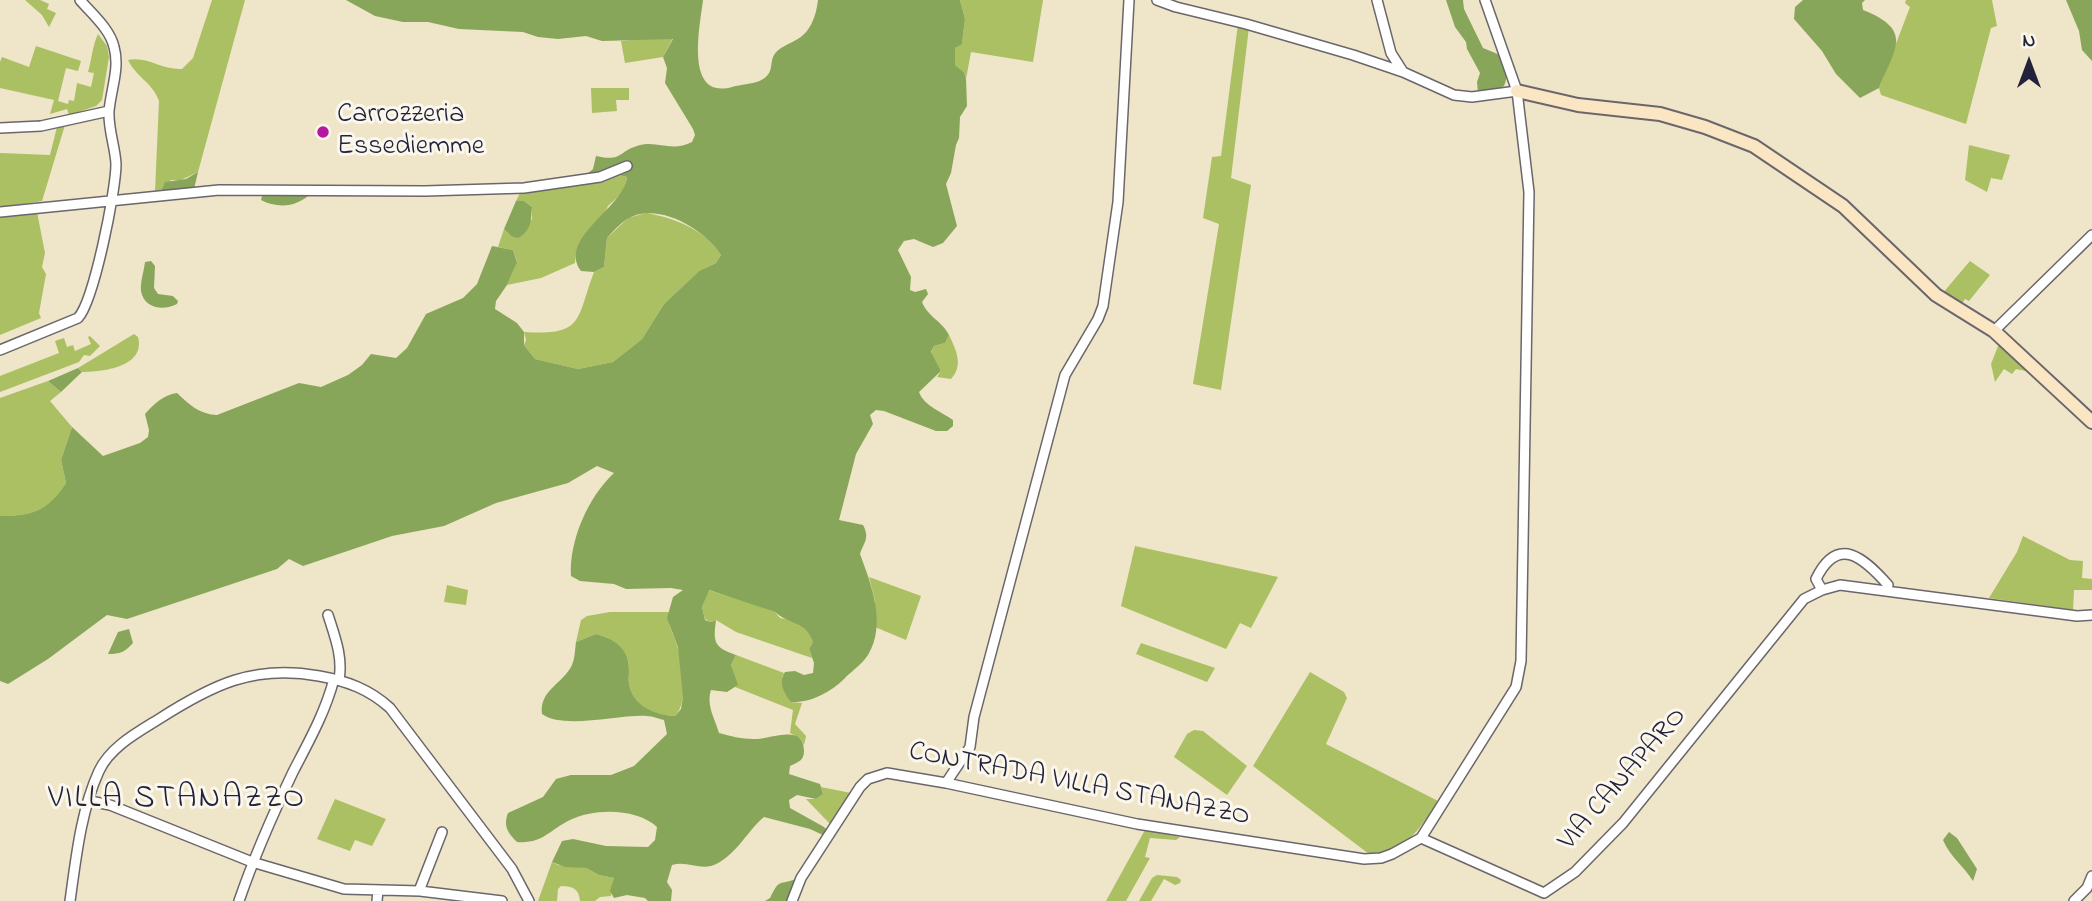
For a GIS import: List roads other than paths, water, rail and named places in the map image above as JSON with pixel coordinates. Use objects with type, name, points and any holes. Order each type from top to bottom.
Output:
[{"type":"street","points":[[0,350],[78,318],[84,312],[99,260],[116,165],[109,111],[117,61],[114,44],[80,0]]},
{"type":"street","points":[[946,782],[970,747],[974,717],[1065,375],[1103,306],[1118,202],[1129,0]]},
{"type":"street","points":[[1157,0],[1286,35],[1403,72],[1454,95],[1472,97],[1517,91],[1578,105],[1660,114],[1705,127],[1754,146],[1843,206],[1936,295],[1994,331],[2092,422]]},
{"type":"street","points":[[1377,0],[1391,53],[1403,72]]},
{"type":"street","points":[[1421,838],[1516,687],[1521,661],[1529,192],[1517,91],[1485,0]]},
{"type":"street","points":[[0,128],[41,126],[109,111]]},
{"type":"street","points":[[0,212],[219,190],[425,191],[524,188],[600,177],[627,166]]},
{"type":"street","points":[[1994,331],[2092,235]]},
{"type":"street","points":[[1887,591],[1888,585],[1865,561],[1853,555],[1840,553],[1831,558],[1819,571],[1816,579],[1822,590],[1840,586],[2077,616],[2092,615]]},
{"type":"street","name":"VIA CANAPARO","points":[[1421,838],[1541,897],[1575,872],[1623,822],[1804,599],[1822,590]]},
{"type":"street","points":[[239,901],[252,862],[327,707],[337,679],[341,666],[340,653],[328,615]]},
{"type":"street","points":[[70,901],[76,855],[90,801],[100,770],[117,749],[196,695],[239,678],[264,673],[303,673],[337,679],[375,695],[402,722],[446,785],[512,869],[529,901]]},
{"type":"street","name":"CONTRADA VILLA STANAZZO","points":[[792,901],[801,878],[854,796],[868,779],[887,773],[946,782],[1137,824],[1364,859],[1392,854],[1421,838]]},
{"type":"street","points":[[90,801],[110,806],[252,862],[344,889],[419,891],[502,901]]},
{"type":"street","points":[[419,891],[442,832]]},
{"type":"street","points":[[2074,901],[2087,888],[2092,876]]},
{"type":"street","points":[[377,901],[378,890]]},
{"type":"place","name":"Carrozzeria Essediemme","points":[[323,132]]},
{"type":"district","name":"VILLA STANAZZO","points":[[177,801]]}]
